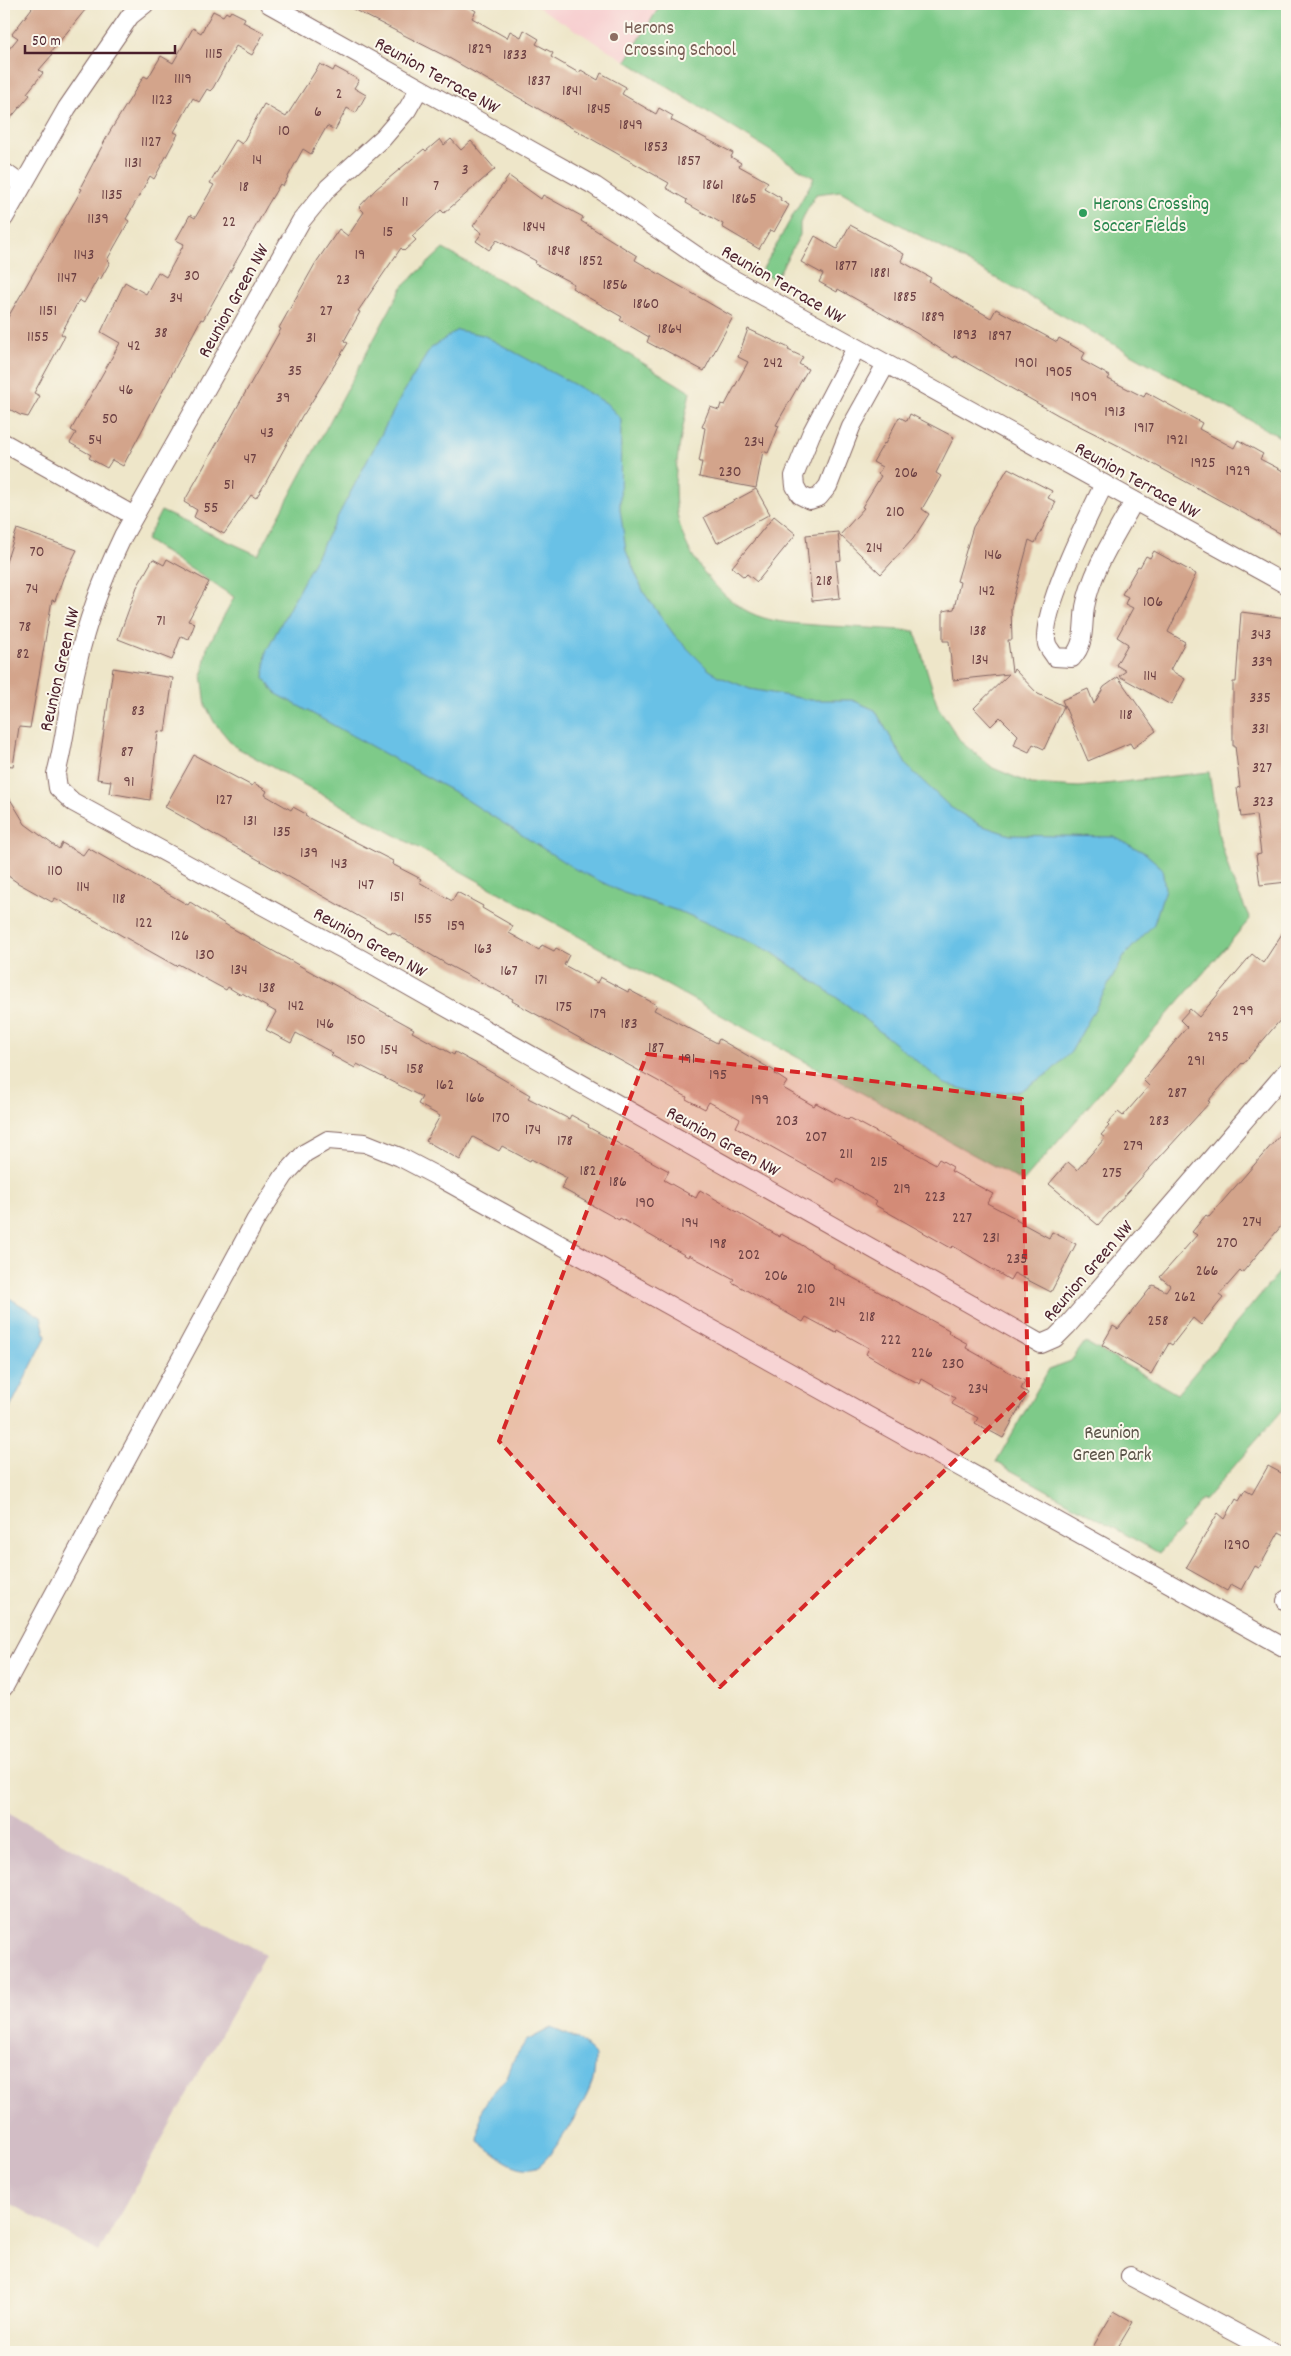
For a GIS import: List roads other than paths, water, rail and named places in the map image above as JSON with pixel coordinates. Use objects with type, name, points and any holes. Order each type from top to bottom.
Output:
[{"type":"street","points":[[4,218],[67,108],[130,16],[145,4]]},
{"type":"street","name":"Reunion Terrace NW","points":[[269,4],[595,186],[720,272],[1287,585]]},
{"type":"street","name":"Reunion Green NW","points":[[419,89],[407,110],[383,138],[328,188],[301,221],[134,516],[104,576],[90,616],[77,665],[56,774],[58,788],[73,802],[361,959],[1041,1344],[1055,1338],[1067,1326],[1287,1071]]},
{"type":"street","points":[[4,172],[22,185]]},
{"type":"street","points":[[856,348],[812,434],[794,476],[795,486],[800,495],[810,500],[819,496],[828,486],[851,427],[886,364]]},
{"type":"street","points":[[4,444],[134,516]]},
{"type":"street","points":[[1104,484],[1075,543],[1057,590],[1046,627],[1047,643],[1055,657],[1072,658],[1080,650],[1086,606],[1092,584],[1100,562],[1134,501]]},
{"type":"street","points":[[4,1687],[255,1222],[284,1176],[305,1153],[328,1140],[365,1143],[400,1157],[444,1180],[1287,1649]]},
{"type":"street","points":[[1130,2276],[1272,2352]]},
{"type":"water","points":[[457,330],[483,335],[606,403],[621,419],[620,509],[626,551],[644,593],[675,636],[708,669],[718,676],[750,689],[810,700],[852,700],[875,710],[907,766],[950,807],[980,825],[1010,835],[1114,837],[1145,853],[1162,868],[1165,889],[1154,924],[1125,955],[1071,1052],[1049,1073],[1020,1091],[982,1094],[945,1084],[847,1005],[770,951],[684,913],[624,893],[575,869],[456,793],[275,693],[264,678],[266,652],[402,395],[430,349]]},
{"type":"water","points":[[4,1295],[41,1317],[46,1337],[10,1408],[4,1412]]},
{"type":"water","points":[[551,2028],[578,2039],[595,2055],[594,2076],[581,2106],[550,2155],[536,2167],[528,2168],[512,2165],[478,2141],[481,2111],[490,2096],[507,2077],[514,2059],[526,2041]]},
{"type":"place","name":"Herons Crossing School","points":[[614,37]]},
{"type":"place","name":"Herons Crossing Soccer Fields","points":[[1083,213]]},
{"type":"park label","name":"Reunion Green Park","points":[[1112,1442]]}]
